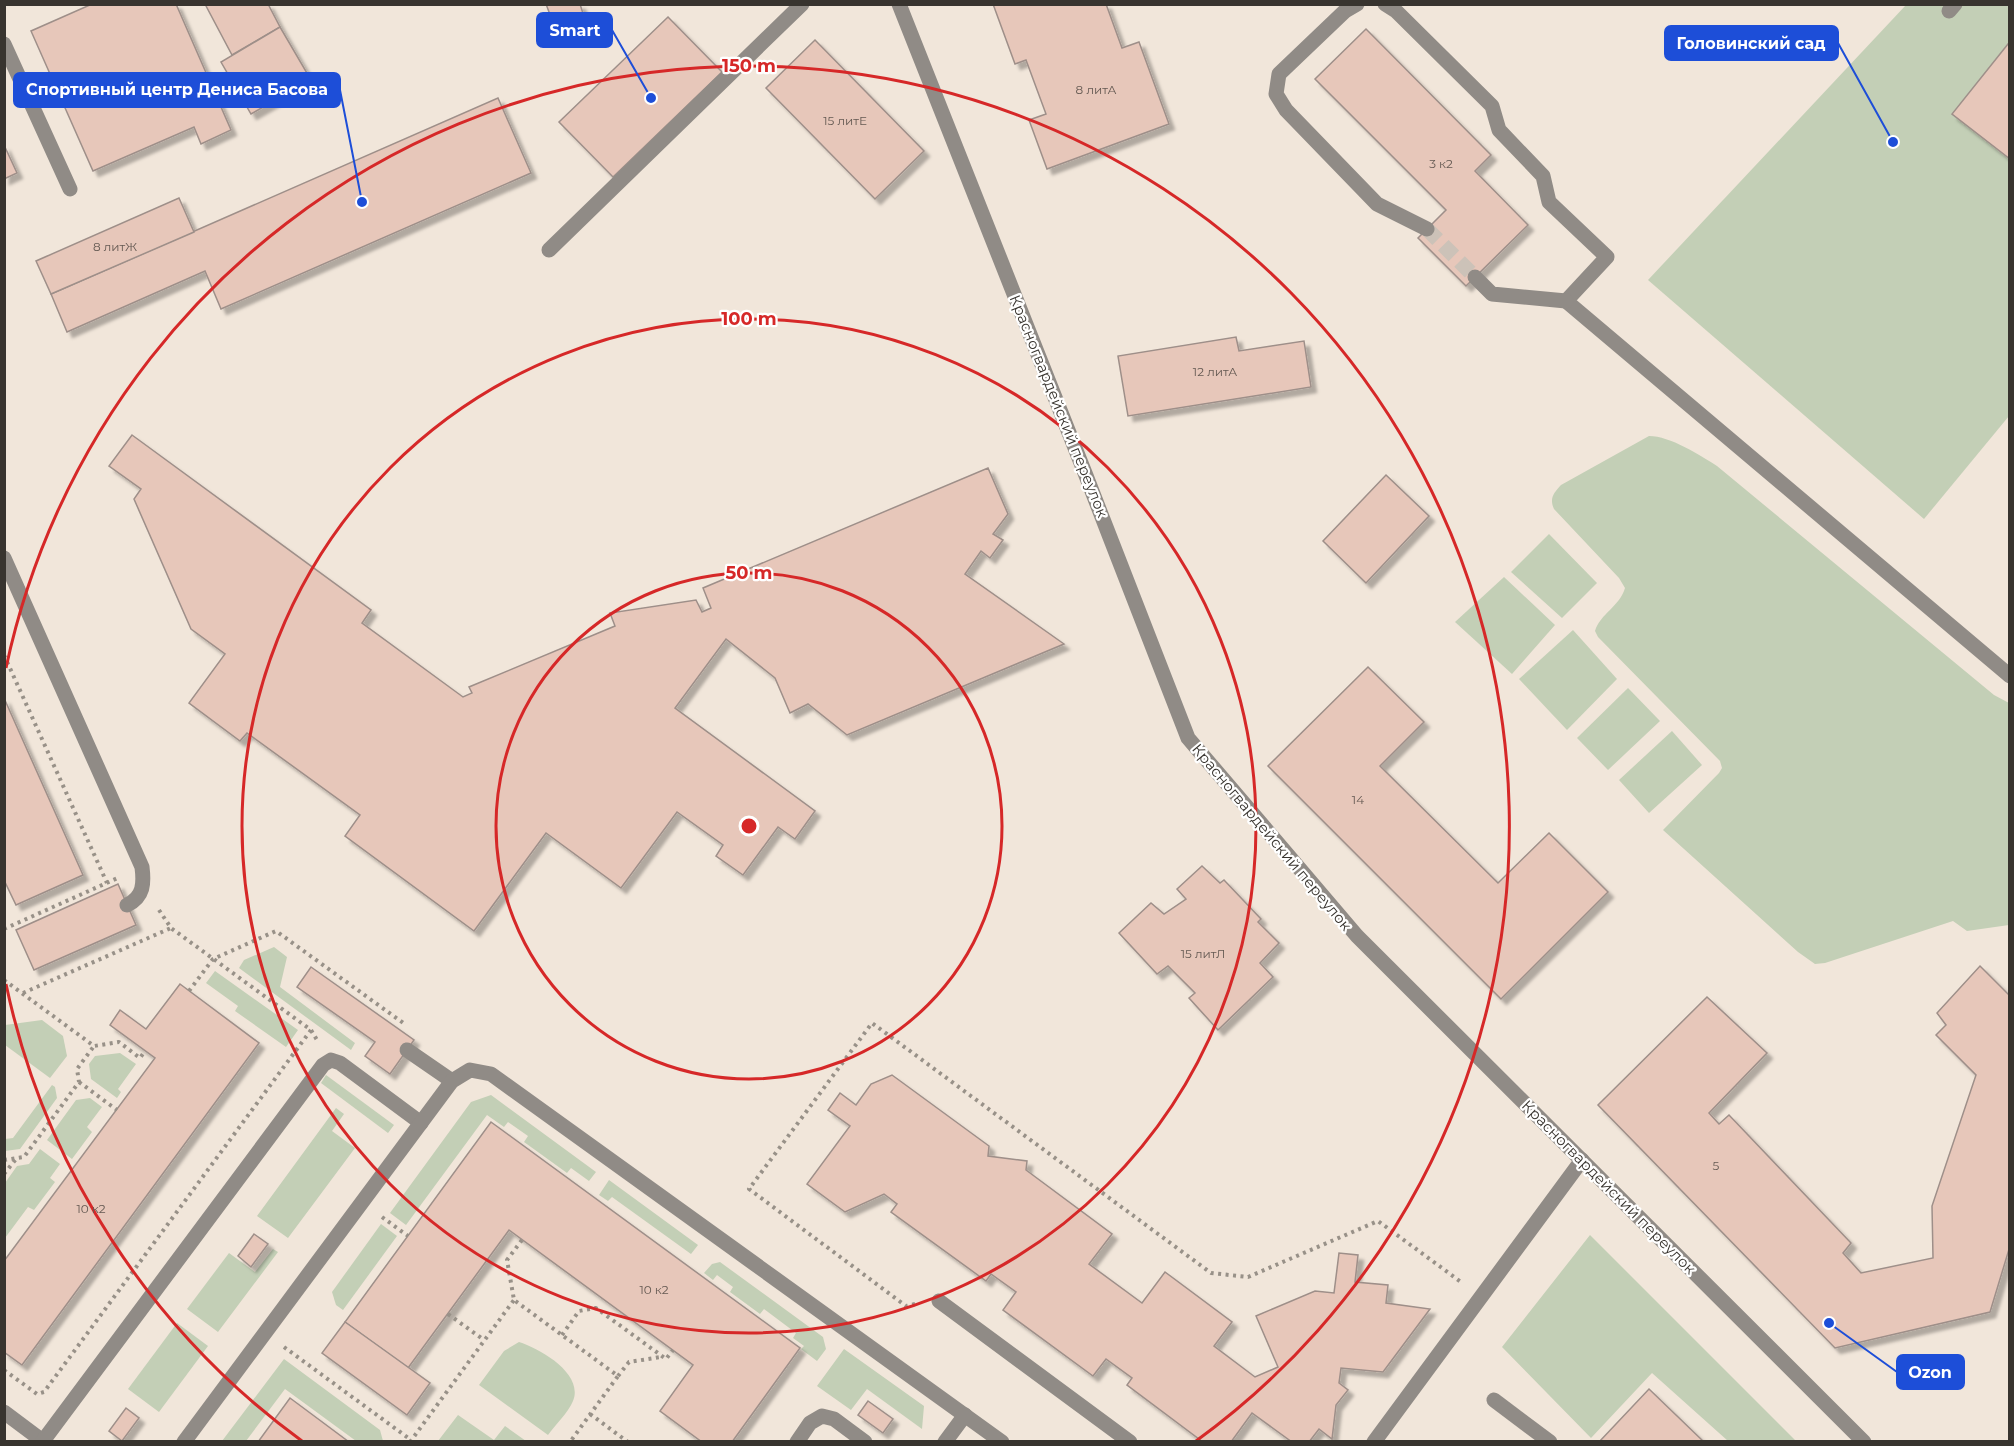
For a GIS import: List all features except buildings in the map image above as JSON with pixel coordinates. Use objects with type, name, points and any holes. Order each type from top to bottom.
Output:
[{"type":"street","points":[[549,250],[802,4]]},
{"type":"street","name":"Красногвардейский переулок","points":[[899,4],[1188,738],[1357,936],[1864,1442]]},
{"type":"street","points":[[1357,4],[1345,11],[1279,74],[1276,93],[1286,111],[1377,204],[1427,229]]},
{"type":"street","points":[[1385,4],[1396,11],[1492,106],[1499,130],[1543,176],[1549,202],[1607,257],[1566,301]]},
{"type":"street","points":[[4,44],[70,189]]},
{"type":"street","points":[[1475,277],[1492,294],[1566,301],[2010,676]]},
{"type":"street","points":[[4,558],[142,867],[144,887],[134,902],[127,905]]},
{"type":"street","points":[[407,1050],[452,1081]]},
{"type":"street","points":[[4,1412],[44,1441],[322,1065],[331,1060],[340,1063],[421,1123]]},
{"type":"street","points":[[184,1442],[452,1081],[470,1070],[491,1074],[1002,1442]]},
{"type":"street","points":[[1374,1442],[1582,1160]]},
{"type":"street","points":[[939,1301],[1130,1442]]},
{"type":"street","points":[[1494,1400],[1550,1442]]},
{"type":"street","points":[[945,1442],[965,1415]]},
{"type":"street","points":[[797,1442],[810,1423],[822,1416],[834,1419],[865,1442]]},
{"type":"path","points":[[4,655],[107,883]]},
{"type":"path","points":[[4,928],[142,867]]},
{"type":"path","points":[[144,887],[171,928],[310,1030],[331,1060]]},
{"type":"path","points":[[22,993],[171,928]]},
{"type":"path","points":[[189,991],[213,959],[276,931],[411,1028]]},
{"type":"path","points":[[4,980],[94,1046]]},
{"type":"path","points":[[939,1301],[906,1305],[749,1189],[872,1023],[1211,1273],[1248,1277],[1378,1221],[1480,1297]]},
{"type":"path","points":[[4,1370],[37,1394],[44,1392],[310,1030]]},
{"type":"path","points":[[117,1110],[79,1082],[77,1069],[94,1046],[119,1042],[140,1058],[145,1051]]},
{"type":"path","points":[[4,1160],[24,1157],[79,1082]]},
{"type":"path","points":[[4,1174],[16,1159]]},
{"type":"path","points":[[381,1217],[408,1236]]},
{"type":"path","points":[[522,1240],[507,1260],[514,1300],[618,1376]]},
{"type":"path","points":[[284,1347],[411,1441],[514,1300]]},
{"type":"path","points":[[562,1335],[579,1311],[597,1308],[666,1359],[673,1350]]},
{"type":"path","points":[[448,1314],[484,1341]]},
{"type":"path","points":[[570,1442],[629,1362],[662,1356]]},
{"type":"path","points":[[590,1414],[628,1442]]},
{"type":"green space","points":[[1906,5],[2009,5],[2009,416],[1924,519],[1648,280]]},
{"type":"green space","points":[[1649,436],[1666,439],[1717,466],[1994,695],[2009,703],[2009,925],[1967,931],[1953,921],[1825,963],[1815,964],[1798,952],[1663,830],[1719,773],[1722,768],[1720,761],[1598,637],[1595,631],[1598,625],[1619,600],[1625,588],[1619,578],[1554,509],[1552,502],[1554,493],[1561,485]]},
{"type":"green space","points":[[1549,534],[1597,583],[1562,618],[1511,572]]},
{"type":"green space","points":[[1504,577],[1555,625],[1512,674],[1455,622]]},
{"type":"green space","points":[[1573,630],[1617,679],[1567,730],[1519,679]]},
{"type":"green space","points":[[1628,688],[1660,721],[1608,770],[1577,738]]},
{"type":"green space","points":[[1672,731],[1702,765],[1649,813],[1619,780]]},
{"type":"green space","points":[[274,947],[287,957],[280,987],[355,1043],[351,1050],[239,968],[244,960]]},
{"type":"green space","points":[[215,971],[298,1030],[286,1047],[235,1011],[238,1006],[206,983]]},
{"type":"green space","points":[[42,1020],[63,1036],[67,1056],[50,1078],[5,1045],[5,1025]]},
{"type":"green space","points":[[120,1053],[136,1064],[118,1089],[121,1092],[117,1098],[91,1079],[89,1064],[95,1056]]},
{"type":"green space","points":[[326,1075],[394,1125],[388,1133],[321,1083]]},
{"type":"green space","points":[[52,1085],[55,1087],[57,1098],[20,1149],[5,1151],[5,1139],[13,1138]]},
{"type":"green space","points":[[491,1095],[596,1172],[589,1181],[571,1168],[567,1173],[524,1142],[528,1136],[508,1122],[504,1127],[487,1115],[406,1225],[390,1213],[471,1102]]},
{"type":"green space","points":[[90,1098],[102,1107],[87,1127],[92,1132],[72,1159],[47,1140],[76,1100]]},
{"type":"green space","points":[[336,1108],[344,1114],[332,1131],[355,1148],[288,1238],[257,1216]]},
{"type":"green space","points":[[40,1149],[60,1164],[50,1178],[55,1182],[34,1210],[28,1207],[5,1238],[5,1183],[17,1166],[29,1164]]},
{"type":"green space","points":[[609,1180],[698,1245],[691,1254],[612,1197],[608,1201],[599,1195]]},
{"type":"green space","points":[[381,1224],[397,1236],[343,1310],[336,1305],[332,1292]]},
{"type":"green space","points":[[1590,1235],[1796,1441],[1728,1441],[1652,1373],[1591,1438],[1502,1347]]},
{"type":"green space","points":[[273,1249],[278,1252],[218,1332],[187,1309],[229,1253],[255,1272]]},
{"type":"green space","points":[[720,1262],[823,1337],[826,1349],[817,1361],[801,1349],[804,1346],[793,1338],[796,1333],[764,1309],[760,1314],[730,1292],[733,1287],[717,1275],[713,1280],[704,1273],[712,1264]]},
{"type":"green space","points":[[177,1323],[208,1346],[159,1412],[128,1389]]},
{"type":"green space","points":[[519,1342],[549,1357],[567,1372],[572,1381],[575,1391],[573,1401],[548,1435],[479,1385],[504,1351]]},
{"type":"green space","points":[[844,1349],[924,1406],[922,1429],[867,1389],[851,1410],[817,1386]]},
{"type":"green space","points":[[284,1359],[380,1430],[383,1441],[356,1441],[285,1389],[246,1441],[222,1441]]},
{"type":"green space","points":[[458,1415],[494,1440],[505,1426],[526,1441],[438,1441]]},
{"type":"tunnel","points":[[1427,229],[1475,277]]},
{"type":"place","name":"Smart","points":[[651,98]]},
{"type":"place","name":"Головинский сад","points":[[1893,142]]},
{"type":"place","name":"Спортивный центр Дениса Басова","points":[[362,202]]},
{"type":"place","name":"Ozon","points":[[1829,1323]]}]
